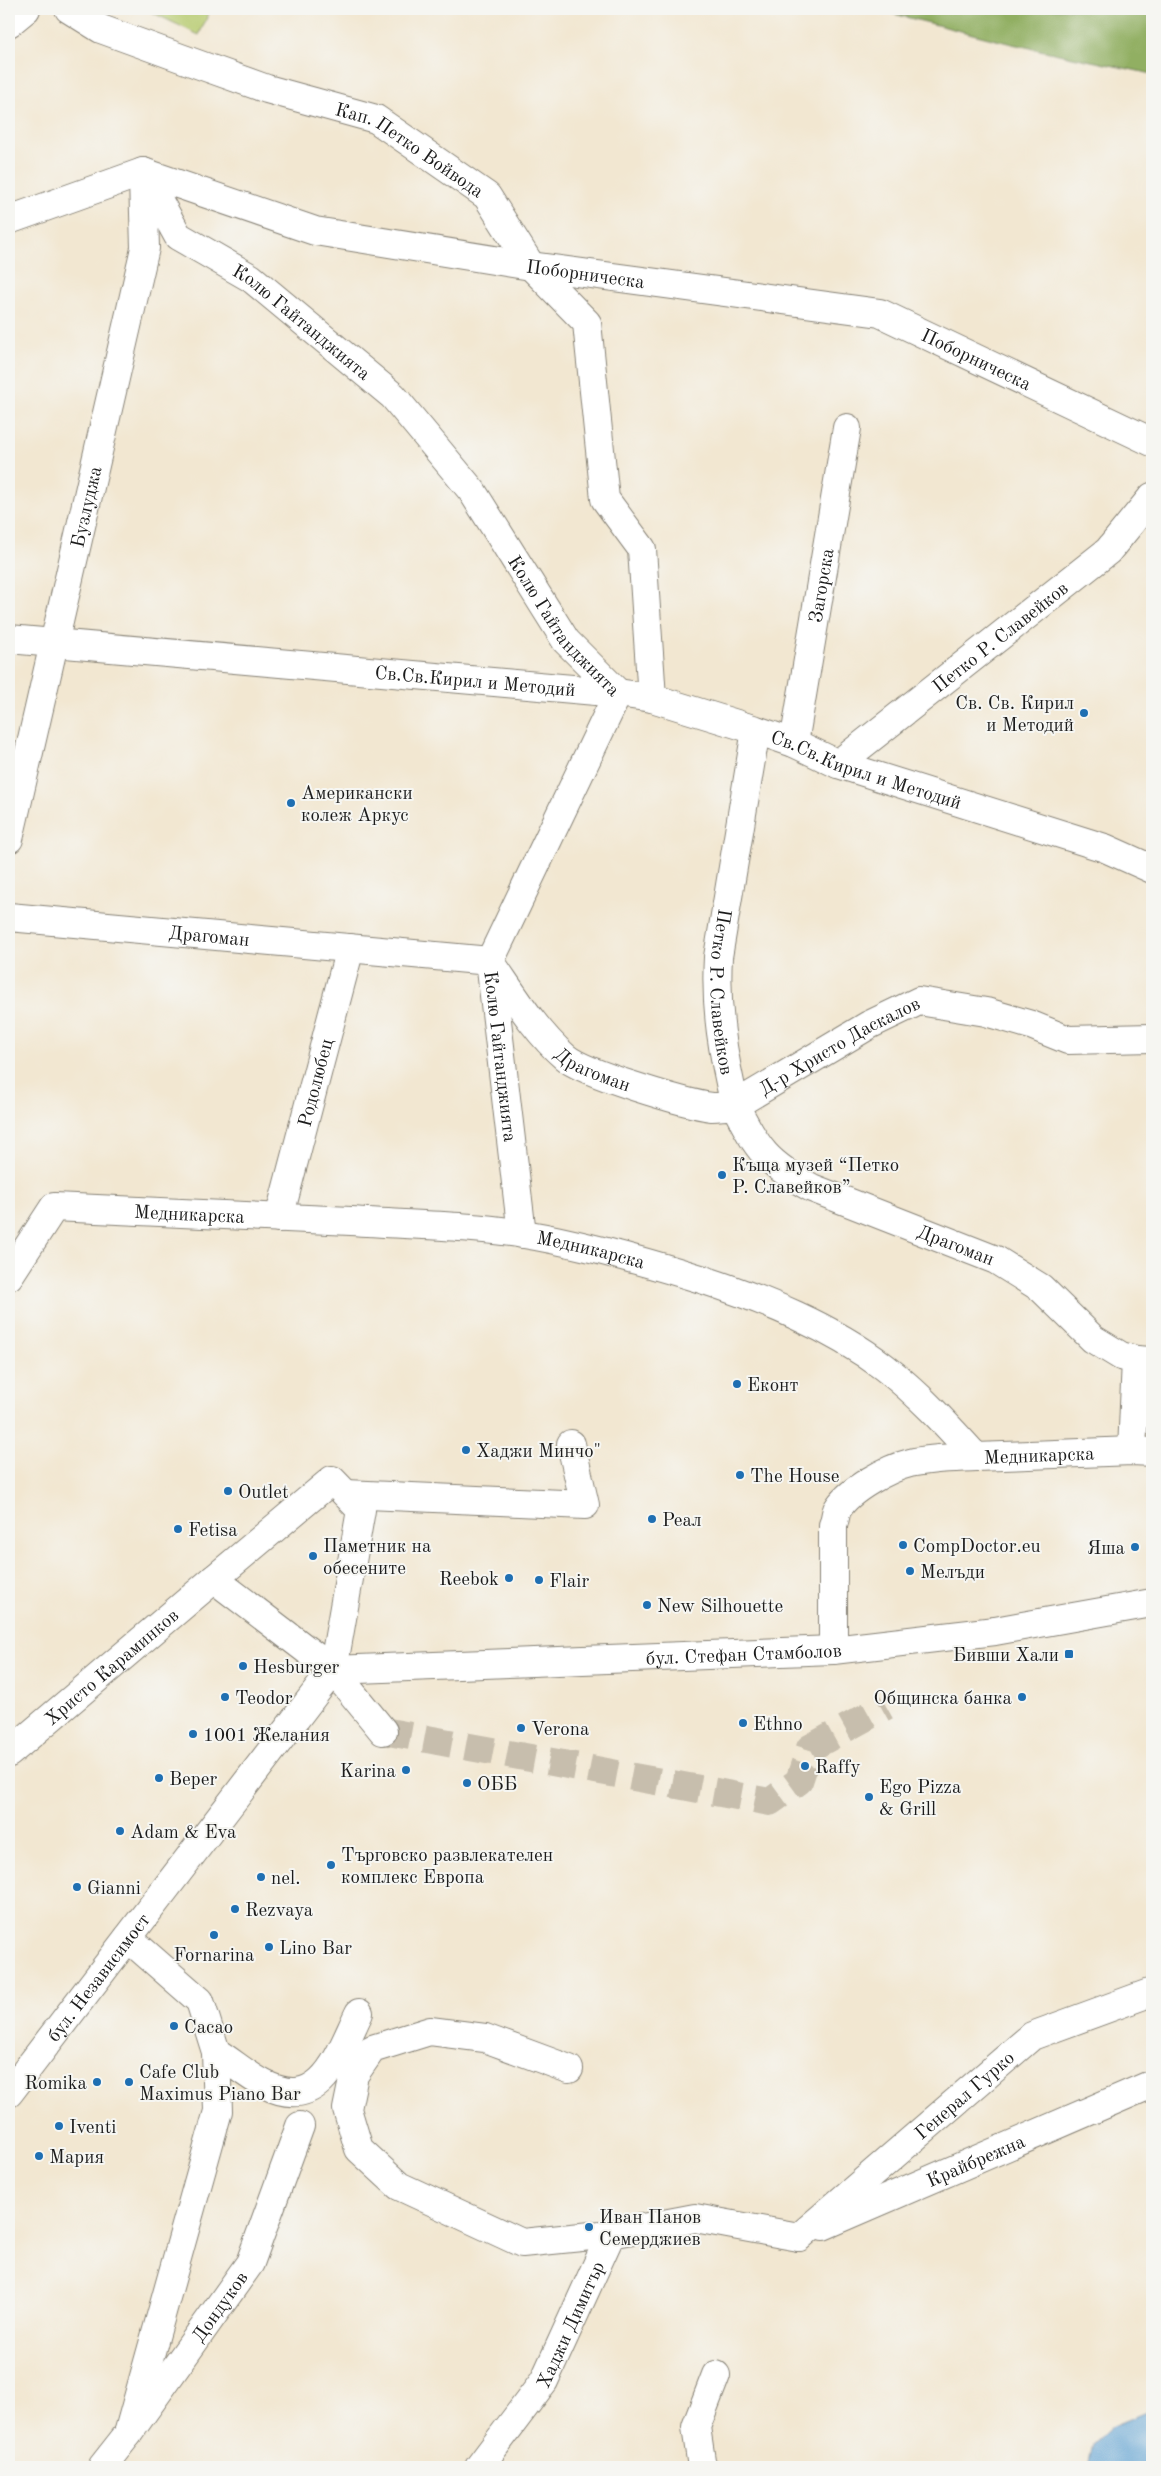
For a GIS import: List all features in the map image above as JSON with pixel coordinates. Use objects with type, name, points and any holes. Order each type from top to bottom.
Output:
[{"type":"street","points":[[9,23],[26,9]]},
{"type":"street","name":"Кап. Петко Войвода","points":[[70,9],[101,29],[267,89],[376,119],[487,196],[531,266],[587,323],[606,499],[642,549],[652,698]]},
{"type":"street","points":[[9,220],[143,172]]},
{"type":"street","name":"Поборническа","points":[[143,172],[315,231],[531,266],[880,313],[1152,442]]},
{"type":"street","name":"Бузлуджа","points":[[9,839],[145,248],[143,172]]},
{"type":"street","name":"Колю Гайтанджията","points":[[143,172],[178,236],[251,278],[393,396],[472,491],[566,641],[618,693],[490,961],[522,1234]]},
{"type":"street","name":"Загорска","points":[[794,742],[847,428]]},
{"type":"street","name":"Петко Р. Славейков","points":[[838,764],[1108,551],[1152,498]]},
{"type":"street","name":"Св.Св.Кирил и Методий","points":[[9,639],[618,693],[652,698],[794,742],[838,764],[1106,848],[1152,869]]},
{"type":"street","name":"Петко Р. Славейков","points":[[735,1105],[720,1041],[716,992],[718,957],[756,730]]},
{"type":"street","name":"Драгоман","points":[[9,917],[490,961],[540,1032],[566,1059],[589,1071],[690,1103],[713,1107],[735,1105],[749,1134],[765,1157],[785,1173],[812,1188],[996,1260],[1041,1288],[1093,1339],[1121,1356],[1144,1360]]},
{"type":"street","name":"Родолюбец","points":[[279,1218],[350,948]]},
{"type":"street","name":"Д-р Христо Даскалов","points":[[735,1105],[869,1025],[919,1001],[986,1012],[1031,1025],[1068,1040],[1152,1038]]},
{"type":"street","name":"Медникарска","points":[[9,1276],[54,1207],[279,1218],[522,1234],[582,1245],[664,1267],[749,1294],[788,1311],[848,1343],[884,1366],[927,1404],[976,1457],[1142,1452]]},
{"type":"street","points":[[1142,1452],[1144,1360]]},
{"type":"street","points":[[333,1670],[353,1502],[585,1506],[571,1444]]},
{"type":"street","points":[[833,1650],[833,1525],[837,1511],[848,1497],[870,1481],[910,1462],[976,1457]]},
{"type":"street","name":"Христо Караминков","points":[[9,1753],[332,1480],[353,1502]]},
{"type":"street","points":[[214,1579],[333,1670],[383,1730]]},
{"type":"street","name":"бул. Стефан Стамболов","points":[[333,1670],[833,1650],[995,1630],[1152,1603]]},
{"type":"street","name":"бул. Независимост","points":[[9,2093],[333,1670]]},
{"type":"street","points":[[128,1938],[200,2001],[216,2052],[218,2111],[128,2434]]},
{"type":"street","name":"Генерал Гурко","points":[[799,2237],[1032,2036],[1152,1992]]},
{"type":"street","points":[[216,2052],[265,2084],[291,2093],[317,2086],[337,2059],[359,2013]]},
{"type":"street","points":[[569,2069],[485,2038],[430,2031],[372,2049],[354,2075],[347,2109],[359,2148],[399,2186],[522,2243],[611,2234],[695,2218],[799,2237]]},
{"type":"street","name":"Крайбрежна","points":[[799,2237],[1152,2084]]},
{"type":"street","name":"Дондуков","points":[[102,2467],[128,2434],[250,2263],[300,2126]]},
{"type":"street","name":"Хаджи Димитър","points":[[479,2467],[544,2381],[611,2234]]},
{"type":"street","points":[[702,2467],[696,2427],[716,2375]]},
{"type":"green space","points":[[145,9],[211,9],[199,35]]},
{"type":"green space","points":[[874,9],[1152,9],[1152,74],[1012,44]]},
{"type":"water","points":[[1152,2410],[1152,2467],[1088,2467],[1093,2444],[1113,2426]]},
{"type":"tunnel","points":[[383,1731],[770,1802],[799,1781],[810,1748],[886,1706]]},
{"type":"place","name":"Св. Св. Кирил и Методий","points":[[1084,713]]},
{"type":"place","name":"Американски колеж Аркус","points":[[291,803]]},
{"type":"place","name":"Къща музей “Петко Р. Славейков”","points":[[722,1175]]},
{"type":"place","name":"Еконт","points":[[737,1384]]},
{"type":"place","name":"Хаджи Минчо\"","points":[[466,1450]]},
{"type":"place","name":"The House","points":[[740,1475]]},
{"type":"place","name":"Outlet","points":[[228,1491]]},
{"type":"place","name":"Реал","points":[[652,1519]]},
{"type":"place","name":"Fetisa","points":[[178,1529]]},
{"type":"place","name":"CompDoctor.eu","points":[[903,1545]]},
{"type":"place","name":"Яша","points":[[1135,1547]]},
{"type":"place","name":"Паметник на обесените","points":[[313,1556]]},
{"type":"place","name":"Мелъди","points":[[910,1571]]},
{"type":"place","name":"Reebok","points":[[509,1578]]},
{"type":"place","name":"Flair","points":[[539,1580]]},
{"type":"place","name":"New Silhouette","points":[[647,1605]]},
{"type":"place","name":"Бивши Хали","points":[[1069,1654]]},
{"type":"place","name":"Hesburger","points":[[243,1666]]},
{"type":"place","name":"Teodor","points":[[225,1697]]},
{"type":"place","name":"Общинска банка","points":[[1022,1697]]},
{"type":"place","name":"Ethno","points":[[743,1723]]},
{"type":"place","name":"Verona","points":[[521,1728]]},
{"type":"place","name":"1001 Желания","points":[[193,1734]]},
{"type":"place","name":"Raffy","points":[[805,1766]]},
{"type":"place","name":"Karina","points":[[406,1770]]},
{"type":"place","name":"Beper","points":[[159,1778]]},
{"type":"place","name":"ОББ","points":[[467,1783]]},
{"type":"place","name":"Ego Pizza & Grill","points":[[869,1797]]},
{"type":"place","name":"Adam & Eva","points":[[120,1831]]},
{"type":"place","name":"Търговско развлекателен комплекс Европа","points":[[331,1865]]},
{"type":"place","name":"nel.","points":[[261,1877]]},
{"type":"place","name":"Gianni","points":[[77,1887]]},
{"type":"place","name":"Rezvaya","points":[[235,1909]]},
{"type":"place","name":"Fornarina","points":[[214,1935]]},
{"type":"place","name":"Lino Bar","points":[[269,1947]]},
{"type":"place","name":"Cacao","points":[[174,2026]]},
{"type":"place","name":"Romika","points":[[97,2082]]},
{"type":"place","name":"Cafe Club Maximus Piano Bar","points":[[129,2082]]},
{"type":"place","name":"Iventi","points":[[59,2126]]},
{"type":"place","name":"Мария","points":[[39,2156]]},
{"type":"place","name":"Иван Панов Семерджиев","points":[[589,2227]]}]
